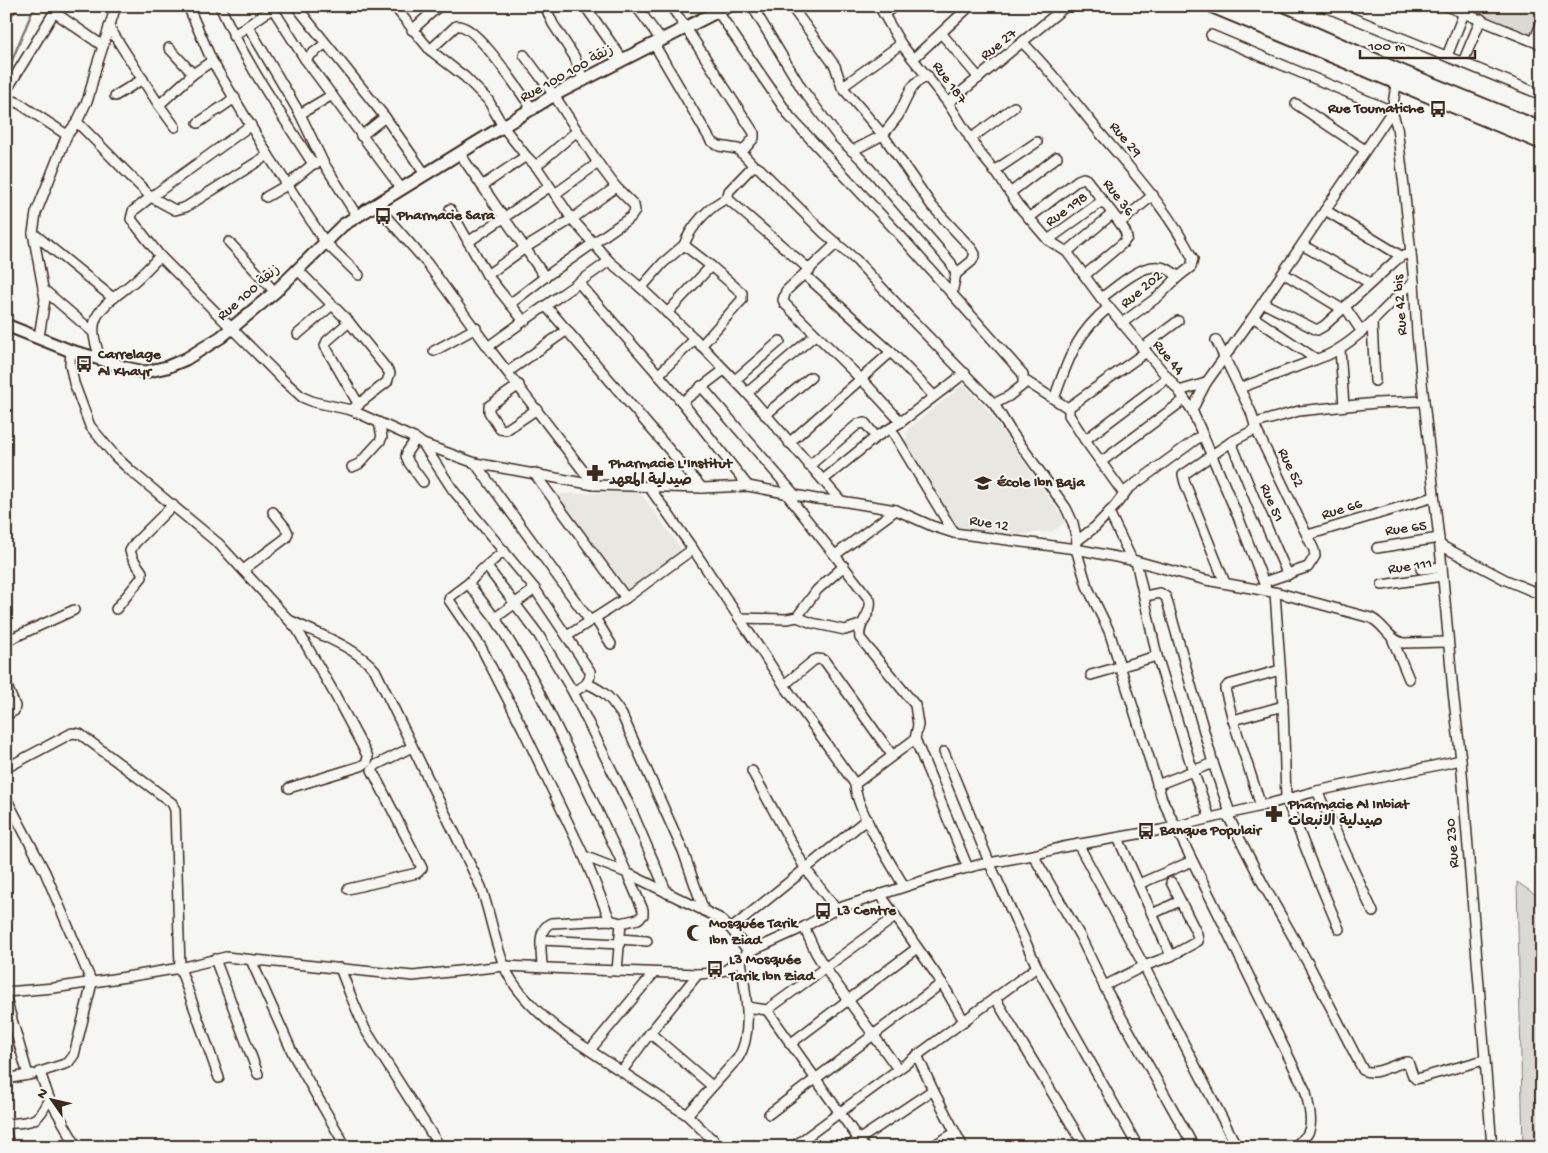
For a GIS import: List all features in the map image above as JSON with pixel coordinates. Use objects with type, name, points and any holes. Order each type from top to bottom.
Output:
[{"type":"main road","points":[[1214,6],[1397,77],[1542,130]]},
{"type":"main road","points":[[1248,6],[1397,77],[1542,142]]},
{"type":"street","points":[[39,337],[45,299],[33,233],[36,213],[68,135],[77,122],[88,99],[115,6]]},
{"type":"street","points":[[188,6],[212,62],[287,185],[325,242],[359,275]]},
{"type":"street","points":[[220,6],[234,36],[313,164]]},
{"type":"street","points":[[296,6],[385,117],[425,174]]},
{"type":"street","points":[[394,6],[430,50],[488,100],[504,128],[536,166],[572,219],[609,261],[641,288],[735,380],[808,466],[841,501]]},
{"type":"street","points":[[412,30],[439,6]]},
{"type":"street","points":[[545,6],[553,24],[574,56],[584,81]]},
{"type":"street","points":[[585,6],[623,60]]},
{"type":"street","points":[[636,6],[658,42],[711,141],[719,146],[734,147],[742,153],[824,233],[856,260],[994,404],[1010,430],[1066,508],[1073,523],[1087,586],[1109,631],[1122,666],[1162,800],[1306,1092],[1310,1114],[1310,1128],[1307,1136],[1293,1147]]},
{"type":"street","points":[[670,6],[755,134],[753,140],[742,153]]},
{"type":"street","points":[[752,6],[809,99],[839,138],[863,161],[952,263],[956,274],[952,293]]},
{"type":"street","points":[[791,6],[835,66],[842,87],[883,135],[932,206],[972,249],[975,254],[972,262],[956,274]]},
{"type":"street","points":[[881,10],[895,6]]},
{"type":"street","points":[[914,58],[970,6]]},
{"type":"street","name":"Rue 27","points":[[948,104],[1066,6]]},
{"type":"street","points":[[1323,6],[1542,95]]},
{"type":"street","points":[[1446,6],[1538,43],[1542,22]]},
{"type":"street","points":[[234,36],[274,8],[305,59],[400,188]]},
{"type":"street","points":[[724,8],[790,117],[1017,365],[1023,374],[1024,380],[1022,385],[1009,396],[994,404]]},
{"type":"street","name":"Rue 100 زنقة 100","points":[[425,174],[504,128],[554,95],[724,8]]},
{"type":"street","points":[[6,91],[56,9],[103,46]]},
{"type":"street","name":"Rue 187","points":[[881,10],[901,44],[928,76],[970,139],[996,173]]},
{"type":"street","points":[[1447,56],[1464,13]]},
{"type":"street","points":[[1463,62],[1481,19]]},
{"type":"street","points":[[248,26],[300,114],[323,162],[357,216]]},
{"type":"street","points":[[430,50],[456,26],[464,26],[488,48],[532,110]]},
{"type":"street","points":[[109,27],[175,127]]},
{"type":"street","points":[[941,33],[979,78]]},
{"type":"street","points":[[1192,410],[1206,383],[1263,303],[1392,111],[1211,35]]},
{"type":"street","name":"Rue 29","points":[[1023,43],[1050,70],[1153,195],[1183,240],[1193,259],[1193,264]]},
{"type":"street","points":[[305,59],[325,44]]},
{"type":"street","points":[[842,87],[901,44]]},
{"type":"street","points":[[169,48],[192,74]]},
{"type":"street","points":[[510,304],[631,217],[635,211],[634,205],[616,187],[598,163],[554,95],[524,54]]},
{"type":"street","points":[[159,105],[192,74],[212,62]]},
{"type":"street","points":[[852,151],[883,135],[898,116],[911,89],[917,82],[928,76]]},
{"type":"street","name":"Rue 42 bis","points":[[1397,77],[1392,111],[1399,140],[1439,542]]},
{"type":"street","points":[[115,96],[143,79]]},
{"type":"street","points":[[300,114],[332,95]]},
{"type":"street","points":[[198,123],[235,98]]},
{"type":"street","points":[[6,99],[17,102],[68,135]]},
{"type":"street","points":[[1296,104],[1365,150]]},
{"type":"street","points":[[970,139],[1014,107]]},
{"type":"street","points":[[360,136],[385,117]]},
{"type":"street","points":[[77,122],[150,197],[169,208],[180,209],[268,155]]},
{"type":"street","points":[[150,197],[251,125]]},
{"type":"street","points":[[536,166],[577,131]]},
{"type":"street","points":[[996,173],[1037,142]]},
{"type":"street","points":[[460,154],[545,277]]},
{"type":"street","points":[[482,186],[526,156]]},
{"type":"street","points":[[1010,193],[1057,157]]},
{"type":"street","points":[[266,197],[287,185],[313,164],[323,162]]},
{"type":"street","points":[[468,242],[503,218],[598,163]]},
{"type":"street","points":[[754,166],[729,191],[728,198],[733,205],[808,273],[934,396]]},
{"type":"street","name":"Rue 44","points":[[996,173],[1029,218],[1048,240],[1067,252],[1101,298],[1192,410],[1269,589],[1283,706],[1286,798],[1312,867],[1339,929]]},
{"type":"street","name":"Rue 100 زنقة","points":[[6,325],[71,351],[126,368],[145,372],[167,367],[186,359],[221,337],[275,292],[343,225],[425,174]]},
{"type":"street","name":"Rue 36","points":[[1029,218],[1080,178],[1086,179],[1120,223],[1127,238],[1084,274]]},
{"type":"street","points":[[487,275],[525,248],[572,219],[616,187]]},
{"type":"street","points":[[1120,223],[1153,195]]},
{"type":"street","name":"Rue 12","points":[[150,197],[133,210],[131,219],[160,256],[302,397],[314,402],[355,407],[379,423],[420,442],[475,463],[594,485],[702,488],[748,486],[816,499],[896,510],[932,526],[954,533],[1077,545],[1225,583],[1269,589],[1353,612],[1377,621],[1392,638]]},
{"type":"street","points":[[641,288],[663,263],[684,245],[709,210],[728,198]]},
{"type":"street","name":"Rue 198","points":[[1048,240],[1102,201]]},
{"type":"street","points":[[376,205],[427,263],[488,347],[509,371],[594,485]]},
{"type":"street","points":[[450,209],[487,275],[523,320]]},
{"type":"street","points":[[1325,210],[1401,256]]},
{"type":"street","points":[[1067,252],[1112,214]]},
{"type":"street","points":[[33,233],[114,298]]},
{"type":"street","points":[[228,242],[275,292]]},
{"type":"street","points":[[837,244],[808,273],[786,291],[783,300],[901,422]]},
{"type":"street","points":[[658,375],[698,343],[739,303],[742,296],[739,290],[712,266],[684,245]]},
{"type":"street","points":[[1302,245],[1370,283]]},
{"type":"street","points":[[1263,303],[1314,330],[1324,326],[1401,256],[1411,253]]},
{"type":"street","points":[[100,359],[93,332],[97,314],[138,279],[160,256]]},
{"type":"street","points":[[488,347],[523,320],[609,261]]},
{"type":"street","name":"Rue 202","points":[[1122,323],[1159,296],[1193,264]]},
{"type":"street","points":[[1101,298],[1146,267],[1154,265],[1166,268],[1178,277]]},
{"type":"street","points":[[667,313],[712,266]]},
{"type":"street","points":[[298,270],[331,306],[349,322],[390,373],[387,382],[355,407],[325,346],[327,341],[349,322]]},
{"type":"street","points":[[1282,273],[1343,308],[1362,332]]},
{"type":"street","points":[[1240,388],[1340,349],[1372,324],[1401,292],[1414,282]]},
{"type":"street","points":[[579,283],[682,402],[748,486]]},
{"type":"street","points":[[43,290],[93,332]]},
{"type":"street","points":[[298,334],[331,306]]},
{"type":"street","points":[[546,306],[702,488]]},
{"type":"street","points":[[1054,400],[1067,364],[1080,338],[1092,322],[1109,307]]},
{"type":"street","points":[[1253,317],[1316,359]]},
{"type":"street","points":[[1068,408],[1144,350],[1178,321]]},
{"type":"street","points":[[1372,324],[1375,382]]},
{"type":"street","points":[[434,351],[476,328]]},
{"type":"street","points":[[509,371],[567,330]]},
{"type":"street","points":[[747,393],[815,335]]},
{"type":"street","points":[[735,380],[780,340]]},
{"type":"street","points":[[1216,340],[1225,357]]},
{"type":"street","points":[[1340,349],[1344,406]]},
{"type":"street","points":[[71,351],[70,364],[74,383],[90,426],[115,456],[149,487],[174,505],[219,544],[303,636],[368,759],[361,766],[289,788]]},
{"type":"street","points":[[789,443],[891,352]]},
{"type":"street","name":"Rue 52","points":[[1225,357],[1308,535]]},
{"type":"street","points":[[682,402],[724,370]]},
{"type":"street","points":[[823,480],[876,437],[901,422],[965,373]]},
{"type":"street","points":[[765,415],[811,378]]},
{"type":"street","points":[[1085,440],[1167,378]]},
{"type":"street","points":[[1024,380],[1068,408]]},
{"type":"street","points":[[1179,392],[1206,383]]},
{"type":"street","points":[[519,385],[489,406],[489,412],[500,428],[506,430],[537,409]]},
{"type":"street","points":[[701,386],[790,493],[870,600],[870,608],[860,625],[859,633],[862,641],[915,705],[918,725],[915,739],[968,868]]},
{"type":"street","points":[[1101,462],[1184,400]]},
{"type":"street","points":[[1225,583],[1183,478],[1185,472],[1256,426],[1298,411],[1344,406],[1424,402]]},
{"type":"street","points":[[1068,408],[1069,414],[1085,440],[1124,494]]},
{"type":"street","points":[[352,467],[359,464],[380,441],[382,437],[379,423]]},
{"type":"street","points":[[808,466],[858,424],[865,423],[876,437]]},
{"type":"street","points":[[891,429],[954,533]]},
{"type":"street","points":[[1077,545],[1134,484],[1202,435]]},
{"type":"street","points":[[423,482],[406,456],[407,452],[420,442],[453,490],[535,589],[590,672],[588,684],[573,692]]},
{"type":"street","name":"Rue 51","points":[[1231,442],[1288,575]]},
{"type":"street","points":[[475,463],[611,644]]},
{"type":"street","points":[[534,473],[626,598]]},
{"type":"street","points":[[649,487],[784,685],[855,784],[857,796],[867,819],[904,886]]},
{"type":"street","name":"Rue 66","points":[[1269,589],[1288,575],[1308,567],[1313,561],[1315,556],[1314,550],[1308,535],[1434,497]]},
{"type":"street","points":[[116,609],[142,577],[142,572],[130,551],[135,543],[174,505]]},
{"type":"street","points":[[835,555],[896,510]]},
{"type":"street","points":[[243,570],[286,538],[288,533],[273,512]]},
{"type":"street","points":[[1109,512],[1134,561],[1145,596],[1157,656],[1210,818]]},
{"type":"street","points":[[1439,542],[1506,580],[1542,595]]},
{"type":"street","name":"Rue 65","points":[[1377,548],[1439,542]]},
{"type":"street","name":"Rue 230","points":[[1439,542],[1461,760],[1492,1147]]},
{"type":"street","points":[[567,636],[626,598],[693,549]]},
{"type":"street","points":[[504,551],[474,576],[470,582],[450,597],[449,600],[480,647],[523,729],[584,856],[610,920]]},
{"type":"street","points":[[797,617],[817,590],[844,566]]},
{"type":"street","points":[[486,567],[538,634],[573,692],[631,808],[667,893]]},
{"type":"street","points":[[1421,570],[1442,572]]},
{"type":"street","name":"Rue 111","points":[[1382,585],[1442,572]]},
{"type":"street","points":[[470,582],[532,678],[628,873],[643,912],[642,917],[638,919],[621,922],[610,920],[551,923],[547,925],[542,930],[542,967]]},
{"type":"street","points":[[495,618],[535,589]]},
{"type":"street","points":[[1145,596],[1160,593],[1166,597],[1229,814],[1262,884],[1309,965],[1364,1071],[1376,1071],[1406,1062],[1409,1064],[1414,1078],[1419,1078],[1484,1060]]},
{"type":"street","points":[[6,642],[74,610]]},
{"type":"street","points":[[739,618],[788,619],[797,617],[812,623],[845,630],[860,625]]},
{"type":"street","points":[[289,620],[356,652],[367,660],[375,670],[481,887],[508,975],[531,1005],[550,1023],[687,1115],[713,1138],[720,1147]]},
{"type":"street","points":[[1392,638],[1403,642],[1448,642]]},
{"type":"street","points":[[1392,638],[1409,679]]},
{"type":"street","points":[[1091,676],[1157,656]]},
{"type":"street","points":[[784,685],[813,661],[817,659],[824,660],[892,755]]},
{"type":"street","points":[[1260,806],[1225,691],[1227,686],[1280,670]]},
{"type":"street","points":[[6,684],[15,706],[14,711],[6,715]]},
{"type":"street","points":[[588,684],[602,690],[611,698],[622,715],[683,851],[704,911]]},
{"type":"street","points":[[1233,720],[1283,706]]},
{"type":"street","points":[[6,768],[72,734],[80,734],[172,803],[175,810],[180,968],[219,1078]]},
{"type":"street","points":[[855,784],[915,739]]},
{"type":"street","points":[[348,889],[417,873],[422,868],[372,770],[376,765],[412,747]]},
{"type":"street","points":[[944,752],[990,864],[1037,968],[1138,1147]]},
{"type":"street","points":[[6,992],[92,983],[180,968],[226,957],[413,976],[504,966],[654,973],[714,973],[726,970],[749,952],[804,927],[836,909],[904,886],[968,868],[1078,844],[1175,827],[1317,790],[1461,760]]},
{"type":"street","points":[[1157,785],[1213,763]]},
{"type":"street","points":[[752,771],[805,868],[836,909]]},
{"type":"street","points":[[1317,790],[1372,912]]},
{"type":"street","points":[[6,798],[45,872],[92,983],[74,1055],[68,1063],[40,1072],[6,1079]]},
{"type":"street","points":[[731,929],[867,819]]},
{"type":"street","points":[[1118,838],[1171,956]]},
{"type":"street","points":[[1078,844],[1144,966],[1237,1147]]},
{"type":"street","points":[[1033,855],[1080,936],[1104,986],[1194,1147]]},
{"type":"street","points":[[584,856],[628,873],[719,918],[731,929],[749,952]]},
{"type":"street","points":[[1139,884],[1192,861]]},
{"type":"street","points":[[1104,986],[1144,966],[1171,956],[1194,944],[1198,939],[1171,882]]},
{"type":"street","points":[[880,894],[942,983],[964,1021]]},
{"type":"street","points":[[1152,914],[1180,901]]},
{"type":"street","points":[[747,1007],[767,1010],[895,917]]},
{"type":"street","points":[[617,971],[621,922]]},
{"type":"street","points":[[804,927],[825,968],[898,1069]]},
{"type":"street","points":[[542,940],[646,941]]},
{"type":"street","points":[[790,1044],[917,948]]},
{"type":"street","points":[[215,959],[258,1074]]},
{"type":"street","points":[[687,1115],[738,1058],[746,1042],[747,1007],[741,959]]},
{"type":"street","points":[[251,960],[294,1056],[346,1147]]},
{"type":"street","points":[[340,968],[365,1029],[440,1147]]},
{"type":"street","points":[[793,1147],[1037,968]]},
{"type":"street","points":[[590,1050],[654,973]]},
{"type":"street","points":[[622,1071],[698,974]]},
{"type":"street","points":[[769,1114],[942,983]]},
{"type":"street","points":[[995,998],[1085,1147]]},
{"type":"street","points":[[6,999],[28,1075]]},
{"type":"street","points":[[767,1010],[861,1143]]},
{"type":"street","points":[[650,1033],[712,1086]]},
{"type":"street","points":[[917,1055],[963,1147]]},
{"type":"street","points":[[40,1072],[49,1098],[77,1147]]},
{"type":"street","points":[[848,1147],[861,1143],[933,1090]]},
{"type":"street","points":[[6,1124],[31,1122],[38,1119],[49,1098]]},
{"type":"street","points":[[6,1131],[9,1147]]},
{"type":"street","points":[[931,1147],[955,1133]]},
{"type":"street","points":[[704,1147],[713,1138]]},
{"type":"shaded area","points":[[1443,6],[1542,6],[1542,15],[1533,42]]},
{"type":"shaded area","name":"École Ibn Baja","points":[[964,384],[986,408],[1066,522],[1053,531],[1016,535],[955,527],[905,443],[908,429]]},
{"type":"shaded area","points":[[640,492],[683,551],[626,596],[557,494]]},
{"type":"shaded area","points":[[1517,882],[1542,899],[1542,1147],[1523,1147]]},
{"type":"waterway","points":[[6,75],[32,12],[37,6]]},
{"type":"place","name":"Rue Toumatiche","points":[[1438,109]]},
{"type":"place","name":"Pharmacie Sara","points":[[383,216]]},
{"type":"place","name":"Carrelage Al Khayr","points":[[84,364]]},
{"type":"place","name":"Pharmacie L'Institut صيدلية المعهد","points":[[595,473]]},
{"type":"place","name":"École Ibn Baja","points":[[983,483]]},
{"type":"place","name":"Pharmacie Al Inbiat صيدلية الانبعات","points":[[1274,814]]},
{"type":"place","name":"Banque Populair","points":[[1146,831]]},
{"type":"place","name":"L3 Centre","points":[[823,911]]},
{"type":"place","name":"Mosquée Tarik Ibn Ziad","points":[[695,933]]},
{"type":"place","name":"L3 Mosquée Tarik Ibn Ziad","points":[[715,969]]}]
